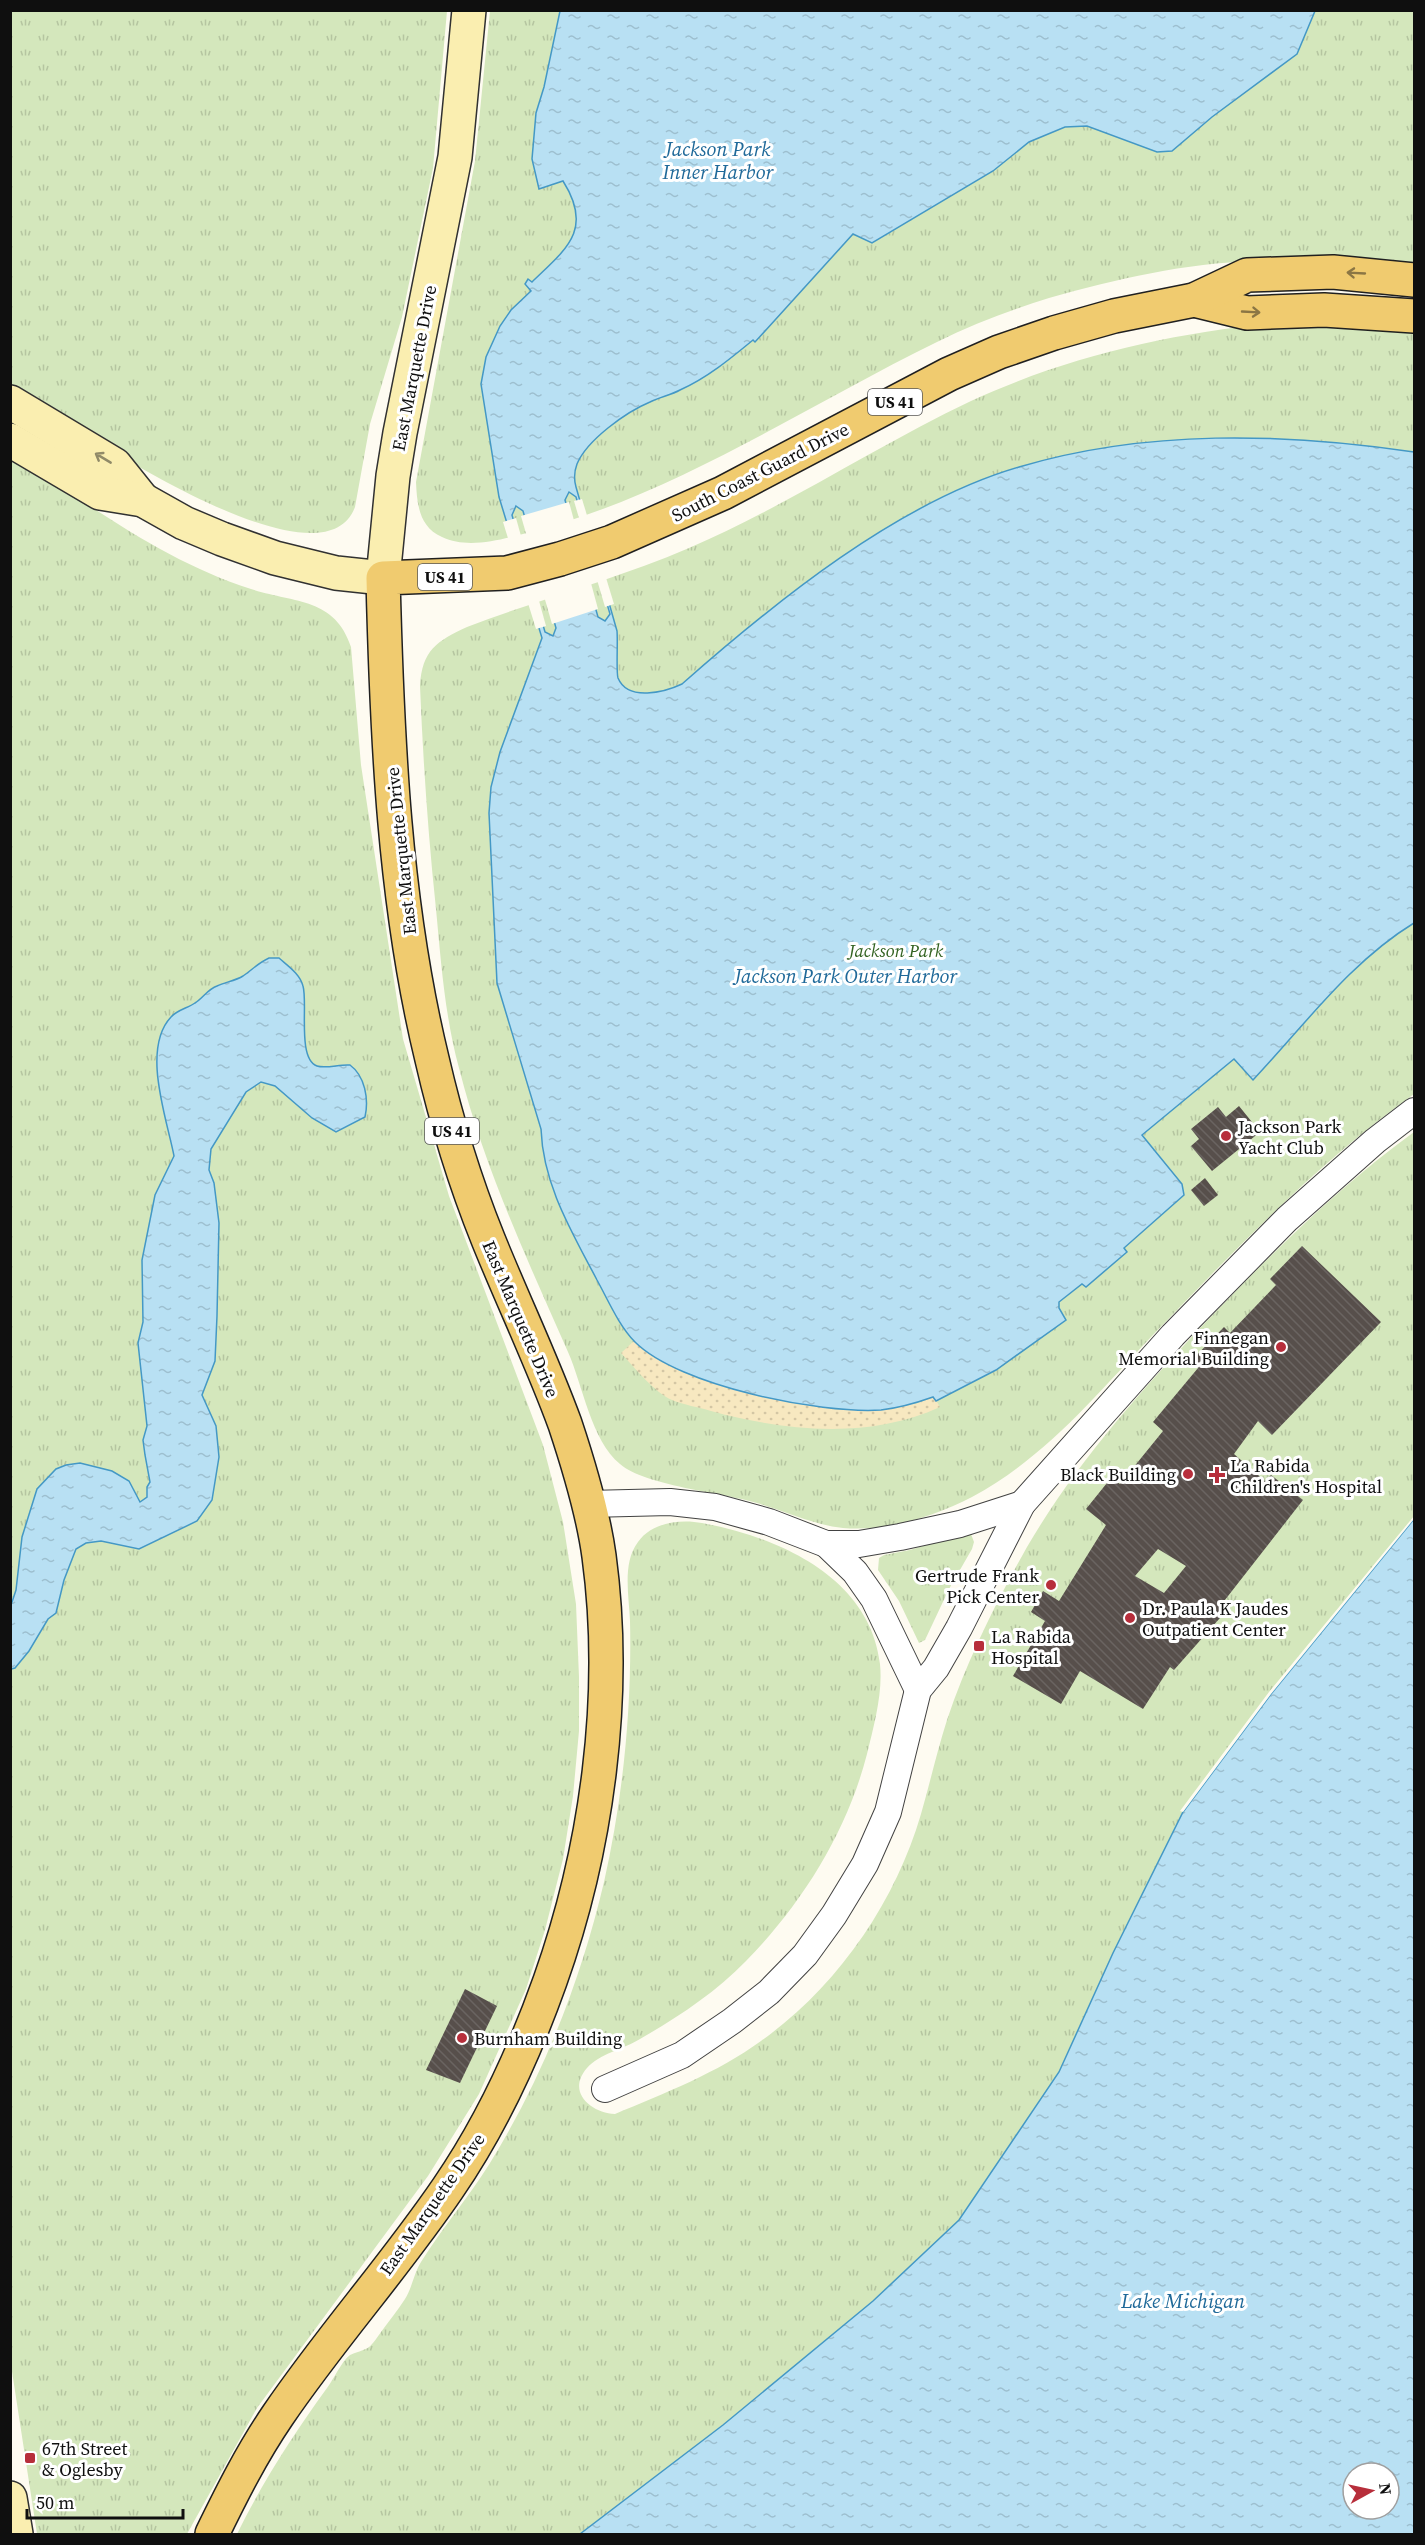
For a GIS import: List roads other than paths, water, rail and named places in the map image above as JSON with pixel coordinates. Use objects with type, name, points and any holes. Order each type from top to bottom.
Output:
[{"type":"main road","name":"South Coast Guard Drive","points":[[383,578],[507,573],[612,542],[723,493],[922,388],[999,352],[1074,327],[1194,300],[1247,275],[1333,272],[1414,279]]},
{"type":"main road","name":"South Coast Guard Drive","points":[[1194,300],[1247,313],[1324,310],[1414,316]]},
{"type":"main road","name":"East Marquette Drive","points":[[212,2535],[239,2478],[277,2416],[448,2188],[486,2128],[521,2057],[550,1979],[579,1887],[594,1806],[604,1710],[605,1632],[599,1555],[588,1504],[566,1429],[537,1351],[487,1236],[457,1149],[431,1057],[407,927],[393,793],[383,578]]},
{"type":"street","name":"East Marquette Drive","points":[[383,578],[393,476],[400,433],[455,157],[469,10]]},
{"type":"street","points":[[10,402],[115,465],[143,500]]},
{"type":"street","points":[[10,440],[100,493],[143,500],[184,523],[275,558],[336,573],[383,578]]},
{"type":"street","points":[[605,2089],[682,2055],[769,1992],[805,1955],[834,1915],[865,1864],[888,1812],[918,1690],[936,1668],[959,1628],[1022,1503],[1173,1335],[1287,1219],[1375,1141],[1414,1112]]},
{"type":"street","points":[[588,1504],[670,1502],[715,1507],[769,1522],[826,1544],[859,1544],[960,1524],[1022,1503]]},
{"type":"street","points":[[826,1544],[855,1572],[874,1599],[918,1690]]},
{"type":"street","points":[[10,2498],[16,2535]]},
{"type":"water","name":"Jackson Park Outer Harbor","points":[[560,11],[1315,11],[1297,54],[1212,117],[1172,151],[1157,152],[1087,126],[1065,127],[1029,142],[993,171],[872,243],[853,234],[755,342],[753,340],[700,380],[677,392],[654,400],[619,420],[598,436],[582,455],[576,467],[576,487],[617,631],[618,678],[630,690],[647,693],[666,690],[682,684],[757,620],[840,558],[884,529],[928,504],[974,483],[1019,467],[1116,446],[1215,438],[1315,441],[1414,452],[1414,923],[1369,956],[1348,976],[1253,1080],[1234,1059],[1142,1135],[1182,1184],[1184,1195],[1124,1248],[1127,1252],[1086,1287],[1082,1284],[1059,1302],[1059,1308],[1066,1320],[996,1370],[936,1401],[933,1397],[881,1410],[855,1410],[788,1402],[716,1384],[683,1372],[656,1358],[635,1342],[614,1312],[560,1208],[547,1169],[541,1129],[497,983],[489,813],[491,787],[500,752],[542,638],[499,497],[481,384],[486,357],[500,326],[511,310],[531,291],[525,284],[528,279],[532,282],[556,259],[572,238],[576,226],[576,213],[572,198],[563,181],[539,189],[532,159],[536,113],[544,87]],"holes":[[[569,492],[576,497],[610,614],[605,621],[598,617],[565,500]],[[516,506],[523,511],[556,628],[553,636],[545,632],[512,515]]]},
{"type":"water","points":[[269,958],[279,958],[293,970],[303,986],[305,1042],[311,1061],[321,1067],[350,1065],[355,1070],[365,1088],[365,1117],[336,1132],[312,1118],[275,1086],[261,1082],[246,1092],[211,1149],[209,1170],[214,1183],[219,1223],[215,1361],[202,1395],[216,1426],[219,1457],[212,1500],[197,1521],[139,1549],[101,1541],[86,1543],[76,1549],[64,1580],[56,1613],[48,1619],[29,1651],[15,1668],[11,1669],[11,1605],[16,1590],[22,1537],[37,1489],[56,1469],[80,1463],[112,1471],[129,1481],[140,1502],[147,1497],[147,1487],[150,1482],[143,1440],[147,1426],[138,1343],[143,1322],[142,1260],[155,1195],[174,1156],[162,1104],[157,1065],[162,1031],[171,1017],[195,1003],[208,991],[240,978]]},
{"type":"water","name":"Lake Michigan","points":[[1414,1519],[1414,2534],[580,2534],[723,2425],[873,2301],[959,2220],[1059,2072],[1113,1953],[1183,1812],[1271,1694]]},
{"type":"place","name":"Jackson Park Yacht Club","points":[[1226,1136]]},
{"type":"place","name":"Finnegan Memorial Building","points":[[1281,1347]]},
{"type":"place","name":"Black Building","points":[[1188,1474]]},
{"type":"place","name":"La Rabida Children's Hospital","points":[[1217,1475]]},
{"type":"place","name":"Gertrude Frank Pick Center","points":[[1051,1585]]},
{"type":"place","name":"Dr. Paula K Jaudes Outpatient Center","points":[[1130,1618]]},
{"type":"place","name":"La Rabida Hospital","points":[[979,1646]]},
{"type":"place","name":"Burnham Building","points":[[462,2038]]},
{"type":"place","name":"67th Street & Oglesby","points":[[30,2458]]},
{"type":"water label","name":"Jackson Park Inner Harbor","points":[[718,160]]},
{"type":"park label","name":"Jackson Park","points":[[896,950]]}]
